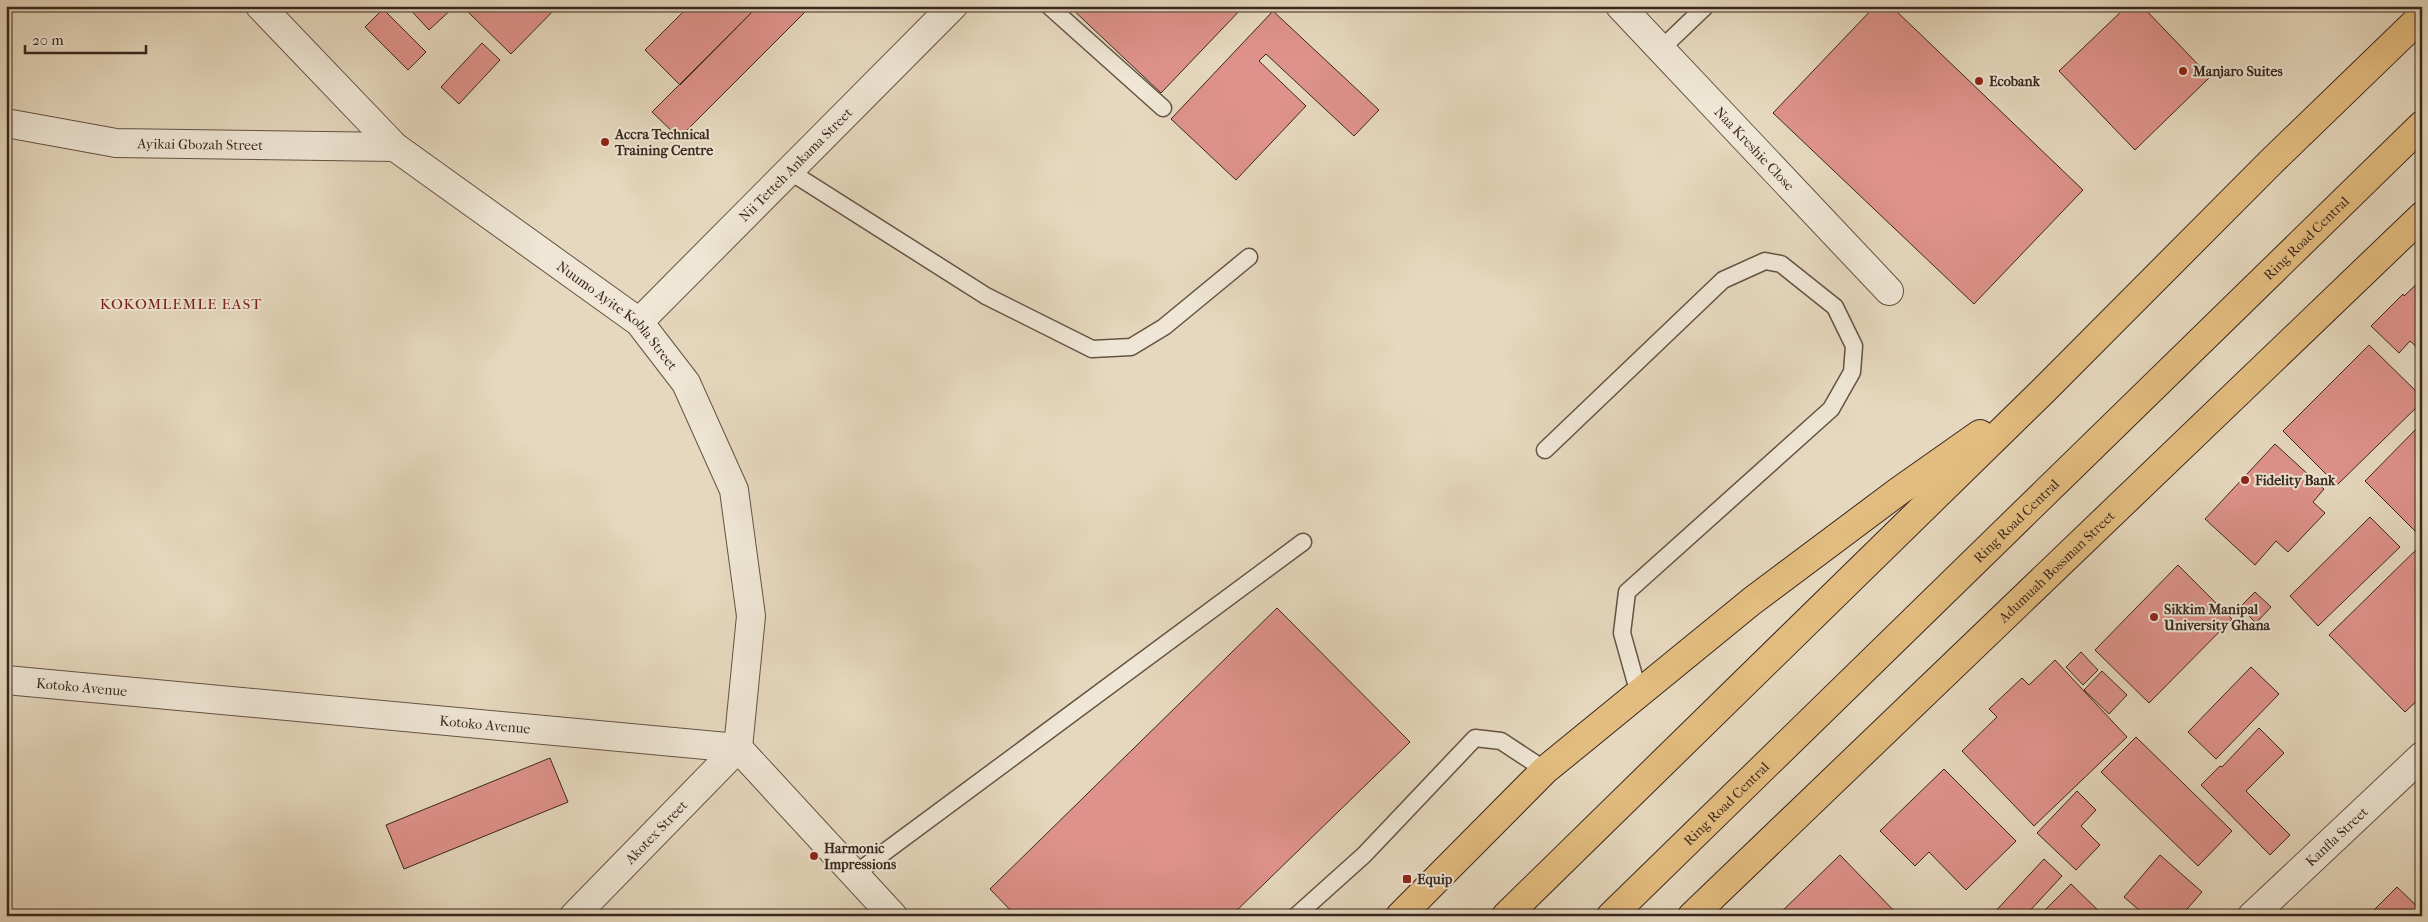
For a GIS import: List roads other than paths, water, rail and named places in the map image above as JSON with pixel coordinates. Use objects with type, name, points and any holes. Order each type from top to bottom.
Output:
[{"type":"main road","points":[[1506,916],[2045,389],[2271,162],[2422,16]]},
{"type":"main road","name":"Ring Road Central","points":[[1610,916],[2422,125]]},
{"type":"main road","name":"Adumuah Bossman Street","points":[[1692,916],[2422,216]]},
{"type":"main road","points":[[1400,916],[1544,770],[1752,602],[1891,497],[2045,389]]},
{"type":"street","name":"Nuumo Ayite Kobla Street","points":[[260,6],[395,147],[639,322],[686,383],[734,490],[751,616],[738,748]]},
{"type":"street","name":"Nii Tetteh Ankama Street","points":[[639,322],[953,6]]},
{"type":"street","name":"Naa Kreshie Close","points":[[1620,6],[1889,291]]},
{"type":"street","name":"Ayikai Gbozah Street","points":[[6,123],[116,143],[395,147]]},
{"type":"street","name":"Kotoko Avenue","points":[[6,680],[738,748]]},
{"type":"street","points":[[738,748],[893,916]]},
{"type":"street","name":"Akotex Street","points":[[574,916],[738,748]]},
{"type":"street","name":"Kanfla Street","points":[[2252,916],[2422,756]]},
{"type":"lane","points":[[1049,6],[1163,108]]},
{"type":"lane","points":[[1662,49],[1706,6]]},
{"type":"lane","points":[[789,171],[986,296],[1092,349],[1131,347],[1164,326],[1249,258]]},
{"type":"lane","points":[[1545,450],[1723,280],[1765,261],[1781,264],[1835,307],[1854,346],[1852,372],[1831,409],[1627,592],[1622,633],[1639,694]]},
{"type":"lane","points":[[855,874],[1303,542]]},
{"type":"lane","points":[[1296,916],[1364,855],[1475,738],[1501,741],[1544,770]]},
{"type":"place","name":"Manjaro Suites","points":[[2183,71]]},
{"type":"place","name":"Ecobank","points":[[1979,81]]},
{"type":"place","name":"Accra Technical Training Centre","points":[[605,142]]},
{"type":"place","name":"Fidelity Bank","points":[[2245,480]]},
{"type":"place","name":"Sikkim Manipal University Ghana","points":[[2154,617]]},
{"type":"place","name":"Harmonic Impressions","points":[[814,856]]},
{"type":"place","name":"Equip","points":[[1407,879]]},
{"type":"district","name":"KOKOMLEMLE EAST","points":[[181,304]]}]
